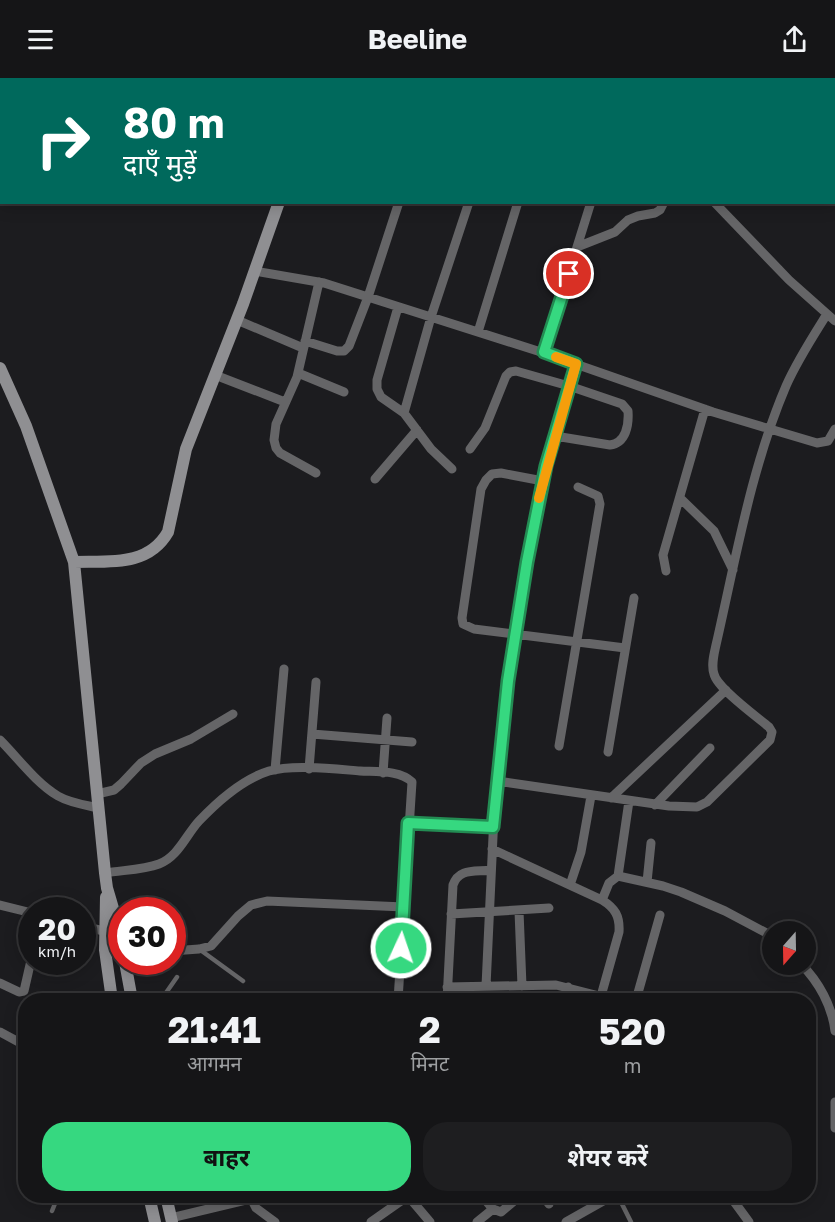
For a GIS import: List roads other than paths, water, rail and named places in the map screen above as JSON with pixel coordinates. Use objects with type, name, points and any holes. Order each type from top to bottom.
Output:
[{"type":"street","points":[[74,562],[125,560],[148,554],[161,544],[168,532],[174,513],[186,449],[237,320],[278,204]]},
{"type":"street","points":[[237,320],[304,344],[344,351],[349,346],[368,297],[398,204]]},
{"type":"street","points":[[404,413],[431,317],[468,204]]},
{"type":"street","points":[[478,332],[517,204]]},
{"type":"street","points":[[544,352],[590,204]]},
{"type":"street","points":[[577,247],[615,232],[628,220],[655,213],[663,204]]},
{"type":"street","points":[[497,781],[655,805],[697,807],[707,802],[770,740],[772,732],[769,727],[726,690],[714,674],[713,665],[751,495],[770,429],[799,359],[831,318],[789,280],[716,204]]},
{"type":"street","points":[[254,272],[319,282],[544,352],[705,409],[770,429],[823,443],[828,441],[835,429]]},
{"type":"street","points":[[316,473],[280,453],[274,440],[276,424],[298,373],[319,282]]},
{"type":"street","points":[[398,307],[377,380],[377,389],[381,397],[404,413],[431,449],[452,469]]},
{"type":"street","points":[[486,986],[493,827],[508,681],[543,481],[576,364]]},
{"type":"street","points":[[0,369],[26,426],[74,562],[105,873],[110,897]]},
{"type":"street","points":[[470,449],[484,428],[506,376],[510,372],[516,371],[569,386],[622,404],[628,411],[629,419],[623,438],[618,444],[610,445],[555,436]]},
{"type":"street","points":[[298,373],[344,392]]},
{"type":"street","points":[[215,375],[285,402]]},
{"type":"street","points":[[666,571],[663,555],[705,409]]},
{"type":"street","points":[[375,479],[417,430]]},
{"type":"street","points":[[543,481],[501,473],[492,474],[486,480],[482,489],[462,618],[463,624],[474,629],[626,648]]},
{"type":"street","points":[[559,746],[600,504],[598,496],[591,491],[578,488]]},
{"type":"street","points":[[680,498],[714,531],[733,570]]},
{"type":"street","points":[[608,752],[634,598]]},
{"type":"street","points":[[275,770],[284,669]]},
{"type":"street","points":[[309,769],[316,682]]},
{"type":"street","points":[[610,798],[726,690]]},
{"type":"street","points":[[97,794],[114,789],[141,763],[155,754],[191,739],[233,714]]},
{"type":"street","points":[[383,773],[387,718]]},
{"type":"street","points":[[312,734],[412,742]]},
{"type":"street","points":[[0,740],[57,795],[73,802],[99,808]]},
{"type":"street","points":[[655,805],[710,748]]},
{"type":"street","points":[[105,873],[158,865],[170,858],[197,823],[216,805],[251,779],[275,770],[309,769],[402,775],[412,782],[398,993]]},
{"type":"street","points":[[570,885],[581,852],[591,796]]},
{"type":"street","points":[[602,900],[609,883],[618,876],[629,801]]},
{"type":"street","points":[[408,823],[493,827]]},
{"type":"street","points":[[647,882],[651,843]]},
{"type":"street","points":[[492,849],[613,907],[620,923],[602,993]]},
{"type":"street","points":[[447,993],[453,885],[460,873],[491,870]]},
{"type":"street","points":[[618,876],[663,886],[706,902],[762,931]]},
{"type":"street","points":[[107,888],[104,931],[111,993]]},
{"type":"street","points":[[186,950],[211,946],[237,916],[251,905],[267,901],[404,907]]},
{"type":"street","points":[[0,905],[18,910]]},
{"type":"street","points":[[451,914],[549,908]]},
{"type":"street","points":[[519,910],[522,986]]},
{"type":"street","points":[[638,993],[660,915]]},
{"type":"street","points":[[96,929],[108,932]]},
{"type":"street","points":[[0,983],[19,992],[24,991],[28,975]]},
{"type":"street","points":[[127,975],[131,993]]},
{"type":"street","points":[[810,975],[818,984],[833,1014],[835,1031]]},
{"type":"street","points":[[447,987],[556,985],[590,993]]},
{"type":"street","points":[[566,993],[568,987]]},
{"type":"street","points":[[0,1032],[18,1042]]},
{"type":"street","points":[[835,1102],[835,1128]]},
{"type":"street","points":[[151,1203],[155,1222]]},
{"type":"street","points":[[168,1203],[172,1220],[230,1203]]},
{"type":"street","points":[[253,1203],[256,1208],[275,1222]]},
{"type":"street","points":[[371,1222],[398,1203]]},
{"type":"street","points":[[414,1203],[430,1222]]},
{"type":"street","points":[[488,1203],[497,1212],[505,1210],[512,1203]]},
{"type":"street","points":[[566,1222],[600,1203]]},
{"type":"street","points":[[735,1203],[749,1222]]},
{"type":"street","points":[[477,1222],[493,1209]]},
{"type":"lane","points":[[199,949],[243,981]]},
{"type":"lane","points":[[166,993],[177,978]]},
{"type":"lane","points":[[52,1211],[55,1203]]},
{"type":"lane","points":[[622,1203],[631,1222]]}]
